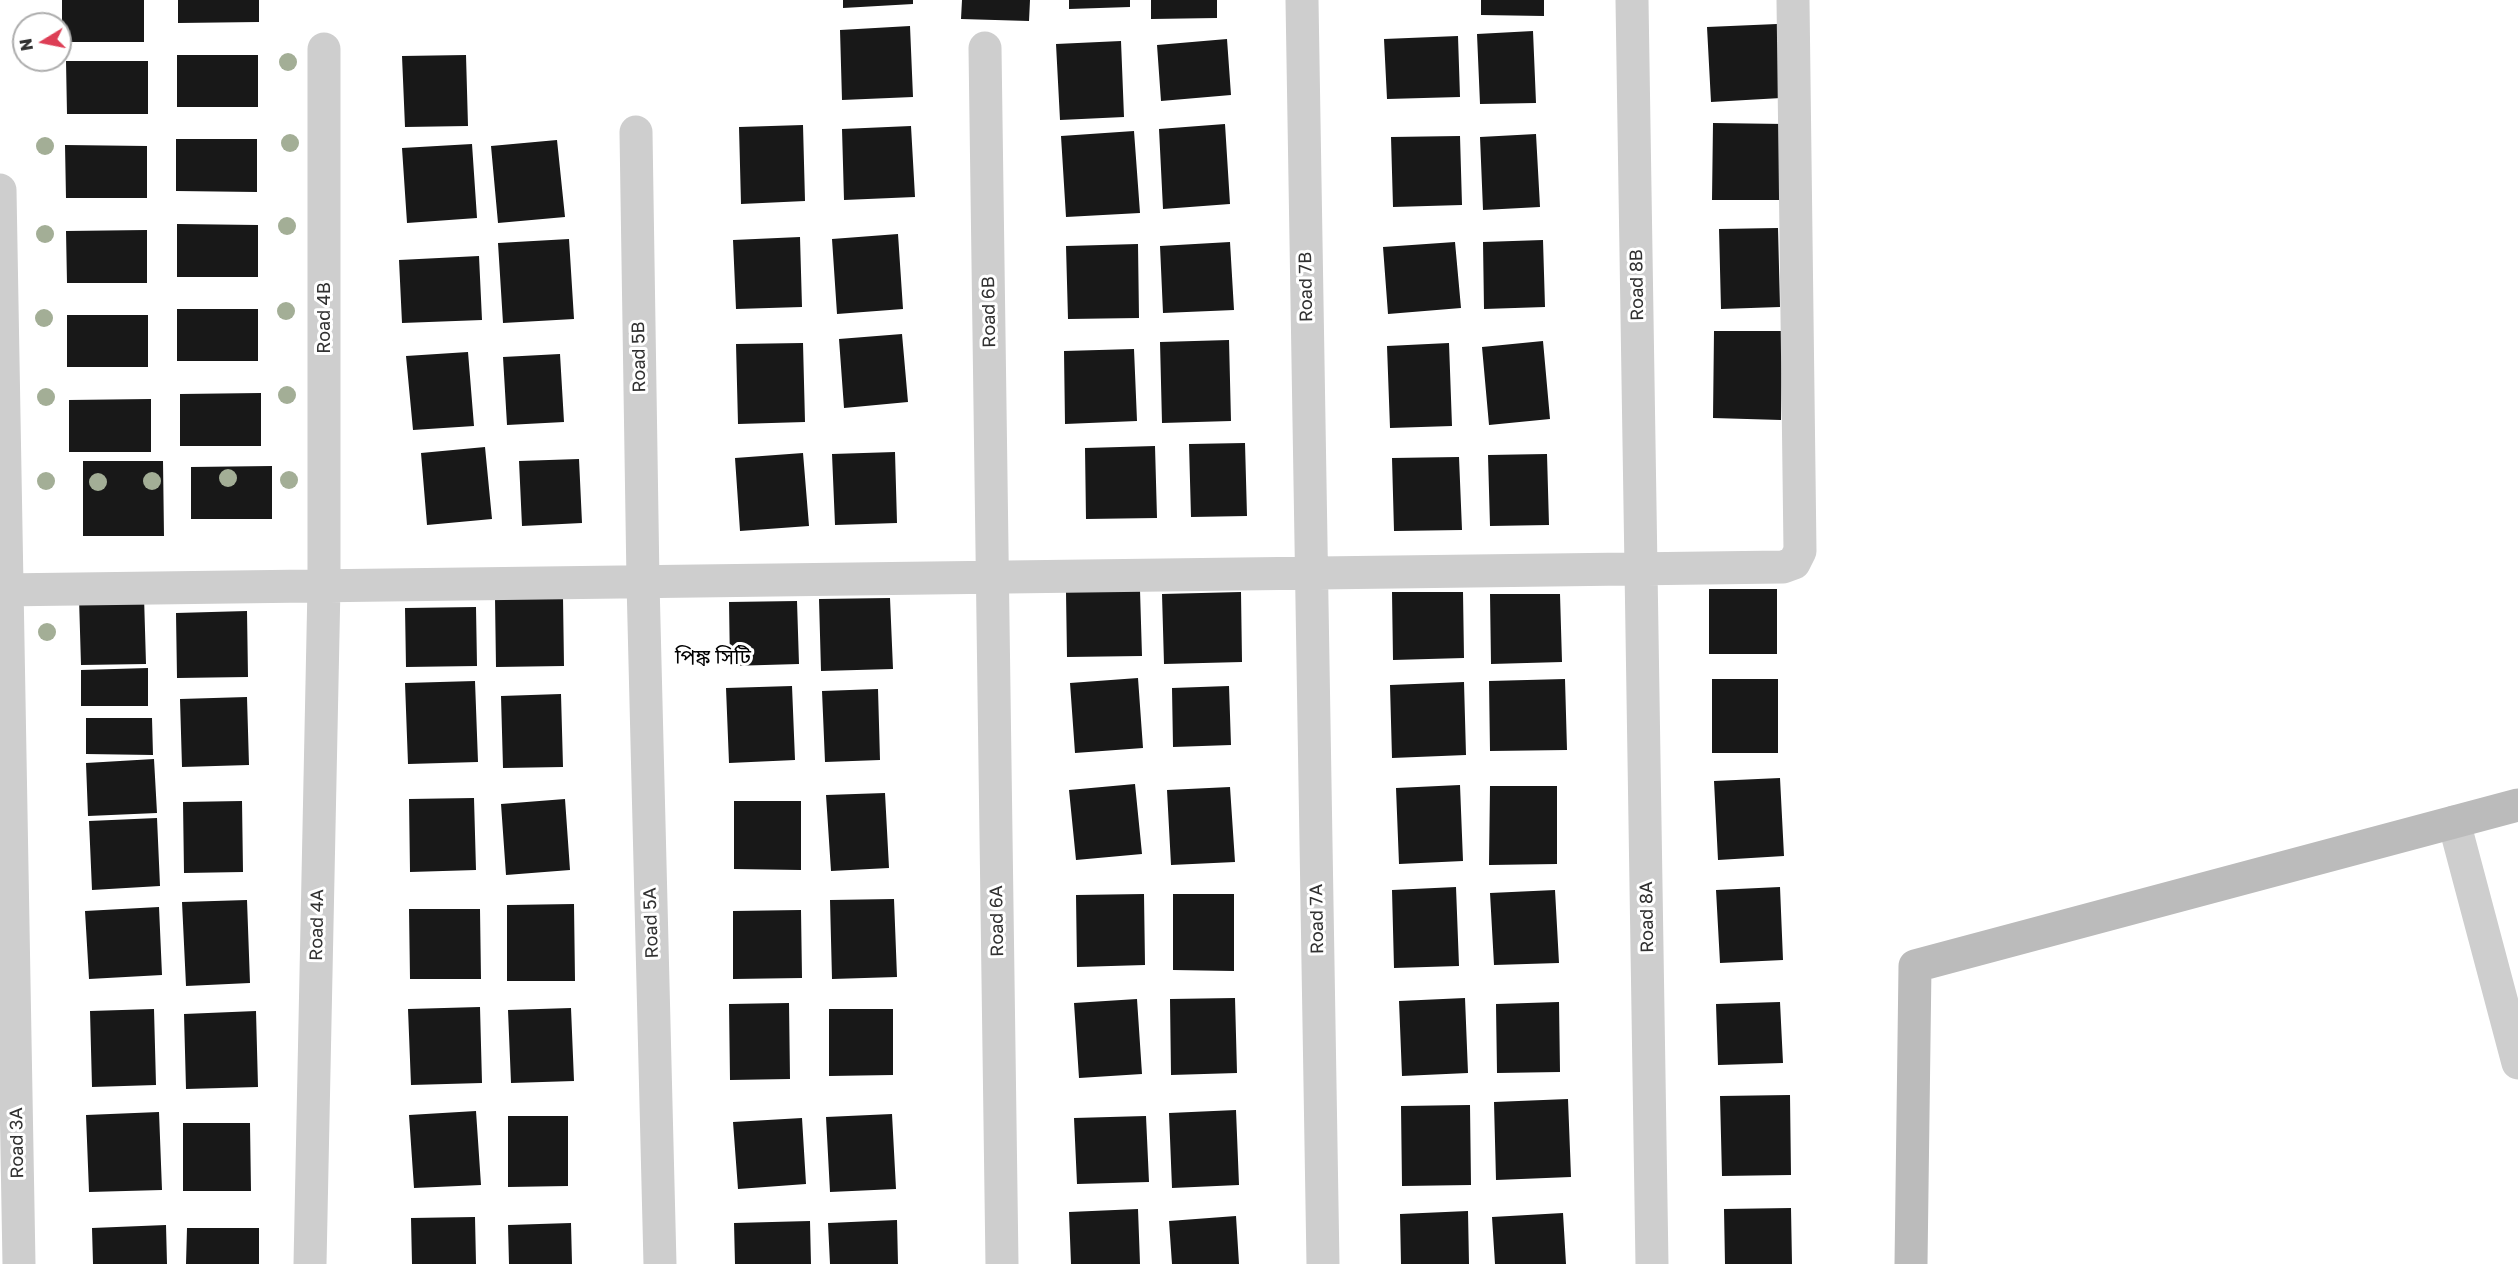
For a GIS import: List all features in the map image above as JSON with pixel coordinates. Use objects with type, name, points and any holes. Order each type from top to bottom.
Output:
[{"type":"street","name":"Road 7B","points":[[1302,0],[1310,574]]},
{"type":"street","name":"Road 8B","points":[[1632,0],[1641,569]]},
{"type":"street","points":[[3,590],[1783,567],[1794,563],[1800,551],[1793,0]]},
{"type":"street","name":"Road 6B","points":[[985,48],[993,577]]},
{"type":"street","name":"Road 4B","points":[[324,49],[324,586]]},
{"type":"street","name":"Road 5B","points":[[636,132],[643,582]]},
{"type":"street","name":"Road 3A","points":[[0,190],[3,590],[19,1264]]},
{"type":"street","name":"Road 8A","points":[[1641,569],[1652,1264]]},
{"type":"street","name":"Road 7A","points":[[1310,574],[1323,1264]]},
{"type":"street","name":"Road 6A","points":[[993,577],[1002,1264]]},
{"type":"street","name":"Road 5A","points":[[643,582],[660,1264]]},
{"type":"street","name":"Road 4A","points":[[309,1264],[324,586]]},
{"type":"street","points":[[1911,1264],[1915,966],[2518,804]]},
{"type":"street","points":[[2454,822],[2518,1063]]},
{"type":"building","points":[[62,0],[144,0],[144,42],[72,42],[72,12],[62,12]]},
{"type":"building","points":[[178,0],[259,0],[259,22],[178,23]]},
{"type":"building","points":[[843,0],[913,0],[913,4],[843,8]]},
{"type":"building","points":[[962,0],[1030,0],[1029,21],[961,19]]},
{"type":"building","points":[[1069,0],[1130,0],[1130,7],[1069,9]]},
{"type":"building","points":[[1151,0],[1217,0],[1217,18],[1151,19]]},
{"type":"building","points":[[1481,0],[1544,0],[1544,16],[1481,15]]},
{"type":"building","points":[[1777,24],[1781,98],[1711,102],[1707,27]]},
{"type":"building","points":[[910,26],[913,97],[842,100],[840,30]]},
{"type":"building","points":[[1533,31],[1536,103],[1480,104],[1477,34]]},
{"type":"building","points":[[1458,36],[1460,97],[1387,99],[1384,39]]},
{"type":"building","points":[[1227,39],[1231,95],[1161,101],[1157,45]]},
{"type":"building","points":[[1121,41],[1124,117],[1060,120],[1056,44]]},
{"type":"building","points":[[177,55],[258,55],[258,107],[177,107]]},
{"type":"building","points":[[466,55],[468,126],[405,127],[402,56]]},
{"type":"building","points":[[72,61],[148,61],[148,114],[67,114],[66,72],[72,72]]},
{"type":"building","points":[[1713,123],[1785,124],[1784,200],[1712,200]]},
{"type":"building","points":[[1225,124],[1230,204],[1163,209],[1159,129]]},
{"type":"building","points":[[803,125],[805,201],[741,204],[739,127]]},
{"type":"building","points":[[911,126],[915,197],[844,200],[842,129]]},
{"type":"building","points":[[1134,131],[1140,213],[1066,217],[1061,136]]},
{"type":"building","points":[[1536,134],[1540,207],[1483,210],[1480,137]]},
{"type":"building","points":[[1460,136],[1462,205],[1393,207],[1391,137]]},
{"type":"building","points":[[176,139],[257,139],[257,192],[176,191]]},
{"type":"building","points":[[557,140],[565,217],[498,223],[491,146]]},
{"type":"building","points":[[472,144],[477,218],[407,223],[402,148]]},
{"type":"building","points":[[65,145],[147,146],[147,198],[66,198]]},
{"type":"building","points":[[177,224],[258,225],[258,277],[177,277]]},
{"type":"building","points":[[1778,228],[1780,307],[1721,309],[1719,229]]},
{"type":"building","points":[[147,230],[147,283],[67,283],[66,231]]},
{"type":"building","points":[[898,234],[903,309],[837,314],[832,239]]},
{"type":"building","points":[[800,237],[802,307],[736,309],[733,240]]},
{"type":"building","points":[[569,239],[574,319],[503,323],[498,243]]},
{"type":"building","points":[[1543,240],[1545,307],[1484,309],[1483,242]]},
{"type":"building","points":[[1230,242],[1234,310],[1163,313],[1160,246]]},
{"type":"building","points":[[1455,242],[1461,308],[1388,314],[1383,247]]},
{"type":"building","points":[[1138,244],[1139,318],[1068,319],[1066,246]]},
{"type":"building","points":[[479,256],[482,320],[402,323],[399,260]]},
{"type":"building","points":[[177,309],[258,309],[258,361],[177,361]]},
{"type":"building","points":[[67,315],[148,315],[148,367],[67,367]]},
{"type":"building","points":[[1714,331],[1782,331],[1781,420],[1713,418]]},
{"type":"building","points":[[902,334],[908,402],[844,408],[839,339]]},
{"type":"building","points":[[1229,340],[1231,421],[1162,423],[1160,342]]},
{"type":"building","points":[[1543,341],[1550,419],[1489,425],[1482,347]]},
{"type":"building","points":[[803,343],[805,422],[738,424],[736,344]]},
{"type":"building","points":[[1449,343],[1452,426],[1390,428],[1387,346]]},
{"type":"building","points":[[1134,349],[1137,421],[1065,424],[1064,351]]},
{"type":"building","points":[[468,352],[474,426],[413,430],[406,356]]},
{"type":"building","points":[[560,354],[564,422],[507,425],[503,357]]},
{"type":"building","points":[[261,393],[261,446],[180,446],[180,394]]},
{"type":"building","points":[[151,399],[151,452],[69,452],[69,400]]},
{"type":"building","points":[[1245,443],[1247,516],[1191,517],[1189,444]]},
{"type":"building","points":[[1155,446],[1157,518],[1086,519],[1085,448]]},
{"type":"building","points":[[485,447],[492,519],[427,525],[421,453]]},
{"type":"building","points":[[895,452],[897,523],[835,525],[832,454]]},
{"type":"building","points":[[803,453],[809,526],[740,531],[735,458]]},
{"type":"building","points":[[1547,454],[1549,525],[1490,526],[1488,455]]},
{"type":"building","points":[[1459,457],[1462,530],[1394,531],[1392,458]]},
{"type":"building","points":[[579,459],[582,523],[522,526],[519,461]]},
{"type":"building","points":[[83,461],[163,461],[164,536],[83,536]]},
{"type":"building","points":[[272,466],[272,519],[191,519],[191,467]]},
{"type":"building","points":[[1709,589],[1777,589],[1777,654],[1709,654]]},
{"type":"building","points":[[1140,590],[1142,656],[1067,657],[1066,592]]},
{"type":"building","points":[[1241,592],[1242,662],[1164,664],[1162,594]]},
{"type":"building","points":[[1392,592],[1463,592],[1464,658],[1393,660]]},
{"type":"building","points":[[1490,594],[1560,594],[1562,662],[1491,664]]},
{"type":"building","points":[[144,596],[146,664],[81,665],[79,598]]},
{"type":"building","points":[[563,597],[564,666],[496,667],[495,598]]},
{"type":"building","points":[[890,598],[893,669],[821,671],[819,599]]},
{"type":"building","points":[[797,601],[799,664],[730,666],[729,602]]},
{"type":"building","points":[[476,607],[477,666],[406,667],[405,608]]},
{"type":"building","points":[[247,611],[248,677],[177,678],[176,613]]},
{"type":"building","points":[[148,668],[148,706],[81,706],[81,670]]},
{"type":"building","points":[[1138,678],[1143,748],[1075,753],[1070,683]]},
{"type":"building","points":[[1565,679],[1567,750],[1490,751],[1489,681]]},
{"type":"building","points":[[1712,679],[1778,679],[1778,753],[1712,753]]},
{"type":"building","points":[[475,681],[478,762],[408,764],[405,683]]},
{"type":"building","points":[[1464,682],[1466,755],[1392,758],[1390,685]]},
{"type":"building","points":[[792,686],[795,760],[729,763],[726,688]]},
{"type":"building","points":[[1229,686],[1231,745],[1173,747],[1172,688]]},
{"type":"building","points":[[878,689],[880,760],[825,762],[822,691]]},
{"type":"building","points":[[561,694],[563,767],[503,768],[501,696]]},
{"type":"building","points":[[247,697],[249,765],[182,767],[180,699]]},
{"type":"building","points":[[86,718],[152,718],[153,755],[86,754]]},
{"type":"building","points":[[154,759],[157,813],[88,816],[86,763]]},
{"type":"building","points":[[1780,778],[1784,856],[1718,860],[1714,781]]},
{"type":"building","points":[[1135,784],[1142,854],[1076,860],[1069,790]]},
{"type":"building","points":[[1460,785],[1463,861],[1399,864],[1396,788]]},
{"type":"building","points":[[1490,786],[1557,786],[1557,864],[1489,865]]},
{"type":"building","points":[[1230,787],[1235,862],[1171,865],[1167,790]]},
{"type":"building","points":[[885,793],[889,868],[831,871],[826,795]]},
{"type":"building","points":[[474,798],[476,870],[410,872],[409,799]]},
{"type":"building","points":[[565,799],[570,870],[506,875],[501,804]]},
{"type":"building","points":[[242,801],[243,872],[184,873],[183,802]]},
{"type":"building","points":[[734,801],[801,801],[801,870],[734,869]]},
{"type":"building","points":[[157,818],[160,886],[92,890],[89,821]]},
{"type":"building","points":[[1456,887],[1459,966],[1394,968],[1392,890]]},
{"type":"building","points":[[1780,887],[1783,960],[1720,963],[1716,890]]},
{"type":"building","points":[[1555,890],[1559,963],[1494,965],[1490,893]]},
{"type":"building","points":[[1144,894],[1145,965],[1077,967],[1076,895]]},
{"type":"building","points":[[1173,894],[1234,894],[1234,971],[1173,970]]},
{"type":"building","points":[[894,899],[897,977],[832,979],[830,900]]},
{"type":"building","points":[[247,900],[250,983],[186,986],[182,902]]},
{"type":"building","points":[[574,904],[575,981],[507,981],[507,905]]},
{"type":"building","points":[[159,907],[162,975],[89,979],[85,911]]},
{"type":"building","points":[[409,909],[480,909],[481,979],[410,979]]},
{"type":"building","points":[[801,910],[802,978],[733,979],[733,911]]},
{"type":"building","points":[[1235,998],[1237,1073],[1171,1075],[1170,999]]},
{"type":"building","points":[[1465,998],[1468,1073],[1402,1076],[1399,1001]]},
{"type":"building","points":[[1137,999],[1142,1074],[1079,1078],[1074,1003]]},
{"type":"building","points":[[1559,1002],[1560,1072],[1497,1073],[1496,1004]]},
{"type":"building","points":[[1780,1002],[1783,1063],[1718,1065],[1716,1004]]},
{"type":"building","points":[[789,1003],[790,1079],[730,1080],[729,1004]]},
{"type":"building","points":[[480,1007],[482,1083],[411,1085],[408,1009]]},
{"type":"building","points":[[571,1008],[574,1081],[511,1083],[508,1010]]},
{"type":"building","points":[[154,1009],[156,1085],[92,1087],[90,1011]]},
{"type":"building","points":[[829,1009],[893,1009],[893,1075],[829,1076]]},
{"type":"building","points":[[256,1011],[258,1087],[186,1089],[184,1014]]},
{"type":"building","points":[[1790,1095],[1791,1175],[1722,1176],[1720,1096]]},
{"type":"building","points":[[1568,1099],[1571,1177],[1496,1180],[1494,1102]]},
{"type":"building","points":[[1470,1105],[1471,1185],[1402,1186],[1401,1106]]},
{"type":"building","points":[[1236,1110],[1239,1185],[1172,1188],[1169,1113]]},
{"type":"building","points":[[476,1111],[481,1185],[414,1188],[409,1115]]},
{"type":"building","points":[[159,1112],[162,1190],[89,1192],[86,1115]]},
{"type":"building","points":[[892,1114],[896,1189],[830,1192],[826,1117]]},
{"type":"building","points":[[508,1116],[568,1116],[568,1186],[508,1187]]},
{"type":"building","points":[[1146,1116],[1149,1182],[1077,1184],[1074,1118]]},
{"type":"building","points":[[802,1118],[806,1184],[738,1189],[733,1122]]},
{"type":"building","points":[[183,1123],[250,1123],[251,1191],[183,1191]]},
{"type":"building","points":[[1791,1208],[1792,1264],[1725,1264],[1724,1209]]},
{"type":"building","points":[[1138,1209],[1140,1264],[1071,1264],[1069,1212]]},
{"type":"building","points":[[1468,1211],[1469,1264],[1401,1264],[1400,1214]]},
{"type":"building","points":[[1563,1213],[1566,1264],[1495,1264],[1492,1217]]},
{"type":"building","points":[[1236,1216],[1239,1264],[1172,1264],[1169,1221]]},
{"type":"building","points":[[475,1217],[476,1264],[412,1264],[411,1218]]},
{"type":"building","points":[[897,1220],[898,1264],[830,1264],[828,1223]]},
{"type":"building","points":[[810,1221],[811,1264],[735,1264],[734,1223]]},
{"type":"building","points":[[571,1223],[572,1264],[509,1264],[508,1225]]},
{"type":"building","points":[[166,1225],[167,1264],[93,1264],[92,1228]]},
{"type":"building","points":[[187,1228],[259,1228],[259,1264],[186,1264]]},
{"type":"district","name":"পিঙ্ক সিটি","points":[[713,657]]}]
